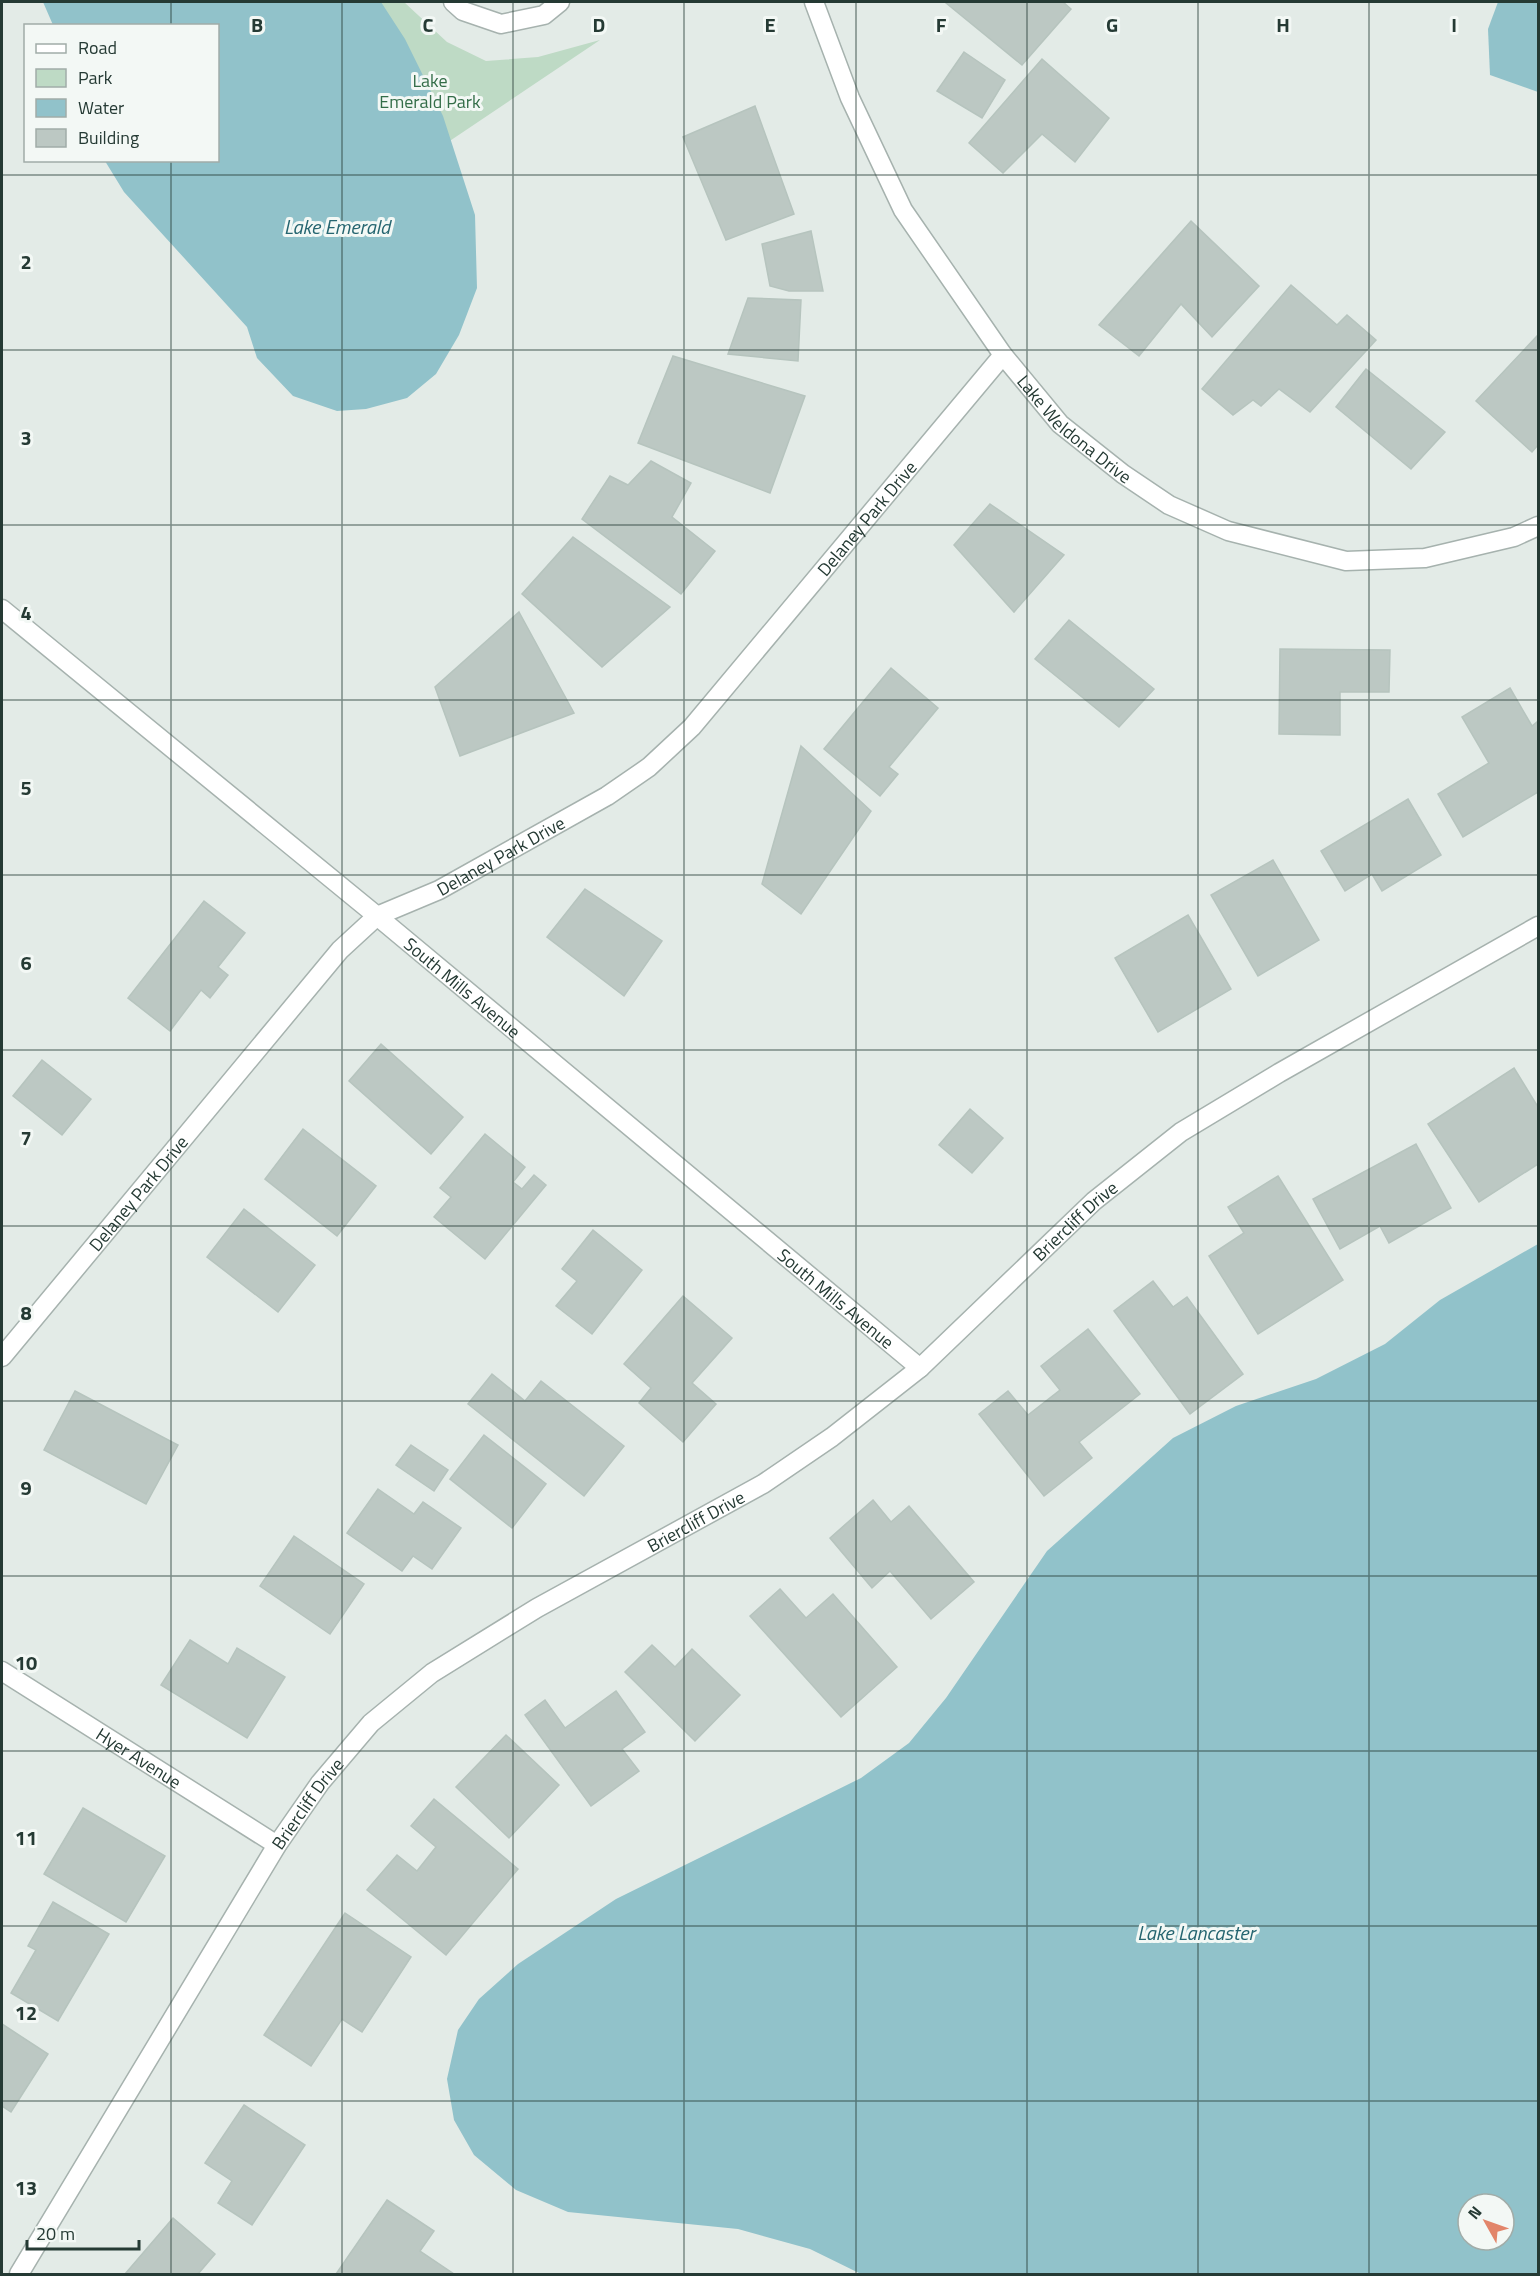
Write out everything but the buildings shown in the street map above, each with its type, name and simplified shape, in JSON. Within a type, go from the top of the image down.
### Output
[{"type":"street","points":[[453,2],[463,11],[501,24],[544,15],[560,2]]},
{"type":"street","name":"Lake Weldona Drive","points":[[814,2],[850,98],[903,210],[1003,355],[1060,424],[1123,474],[1169,505],[1228,531],[1346,561],[1425,558],[1514,537],[1539,526]]},
{"type":"street","name":"Delaney Park Drive","points":[[2,1357],[340,950],[377,916],[439,890],[607,796],[649,767],[692,727],[1003,355]]},
{"type":"street","name":"South Mills Avenue","points":[[2,609],[377,916],[920,1368]]},
{"type":"street","name":"Briercliff Drive","points":[[19,2274],[277,1845],[320,1784],[371,1723],[432,1673],[537,1608],[763,1484],[842,1430],[920,1368],[1094,1201],[1181,1132],[1279,1073],[1539,926]]},
{"type":"street","name":"Hyer Avenue","points":[[2,1671],[277,1845]]},
{"type":"green space","name":"Lake Emerald Park","points":[[325,2],[404,2],[447,42],[486,61],[538,57],[600,40],[411,167]]},
{"type":"water","name":"Lake Emerald","points":[[43,2],[381,2],[405,39],[443,116],[475,215],[477,288],[459,335],[436,374],[407,398],[366,409],[337,411],[293,396],[257,358],[247,327],[124,192],[106,162],[219,162],[219,24],[53,24]]},
{"type":"water","points":[[1498,2],[1538,2],[1538,92],[1490,75],[1488,29]]},
{"type":"water","name":"Lake Lancaster","points":[[1538,1244],[1538,2274],[861,2274],[810,2249],[738,2229],[568,2212],[516,2190],[474,2155],[454,2120],[447,2079],[458,2030],[479,1999],[518,1964],[616,1899],[861,1778],[909,1743],[946,1698],[1047,1551],[1173,1438],[1236,1406],[1316,1379],[1385,1344],[1440,1300]]}]
